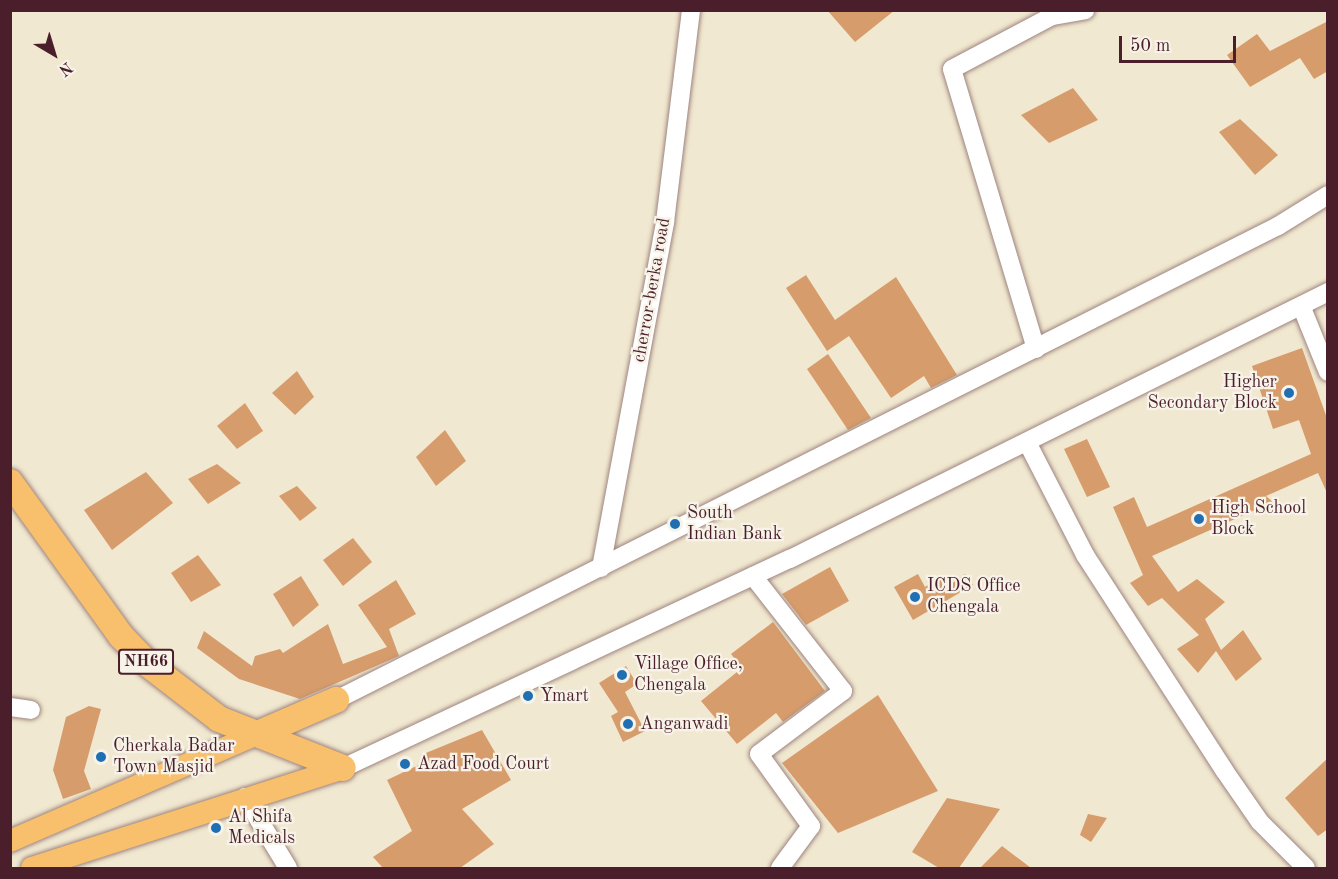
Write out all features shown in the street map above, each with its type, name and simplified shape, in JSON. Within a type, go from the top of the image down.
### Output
[{"type":"highway","name":"NH66","points":[[10,482],[121,636],[219,719],[260,733],[343,768]]},
{"type":"highway","points":[[260,733],[336,700]]},
{"type":"main road","points":[[10,841],[260,733]]},
{"type":"main road","points":[[32,868],[245,797],[343,768]]},
{"type":"street","name":"cherror-berka road","points":[[601,568],[665,222],[691,10]]},
{"type":"street","points":[[1036,349],[952,69],[1052,16],[1084,10]]},
{"type":"street","points":[[336,700],[1278,226],[1328,195]]},
{"type":"street","points":[[343,768],[753,576],[1302,308],[1328,292]]},
{"type":"street","points":[[1302,308],[1328,372]]},
{"type":"street","points":[[1027,442],[1085,555],[1224,770],[1260,822],[1306,868]]},
{"type":"street","points":[[753,576],[843,691],[759,754],[812,826],[780,868]]},
{"type":"street","points":[[10,707],[31,710]]},
{"type":"street","points":[[245,797],[288,868]]},
{"type":"building","points":[[827,10],[895,10],[855,42]]},
{"type":"building","points":[[1328,21],[1328,71],[1314,79],[1300,58],[1250,87],[1227,55],[1257,34],[1270,51]]},
{"type":"building","points":[[1073,88],[1098,120],[1049,143],[1021,115]]},
{"type":"building","points":[[1240,119],[1278,155],[1255,175],[1219,132]]},
{"type":"building","points":[[806,275],[835,320],[896,277],[957,375],[931,388],[924,376],[891,398],[849,336],[827,351],[786,288]]},
{"type":"building","points":[[1302,348],[1328,421],[1328,495],[1318,473],[1266,496],[1273,502],[1152,556],[1178,592],[1197,579],[1225,602],[1205,619],[1221,650],[1243,630],[1262,659],[1236,681],[1216,651],[1198,673],[1177,649],[1199,635],[1162,598],[1148,606],[1130,583],[1143,575],[1113,507],[1134,497],[1147,527],[1311,454],[1299,420],[1273,429],[1252,366]]},
{"type":"building","points":[[828,354],[871,418],[848,430],[807,369]]},
{"type":"building","points":[[297,371],[314,397],[295,415],[272,393]]},
{"type":"building","points":[[245,403],[263,431],[237,449],[217,426]]},
{"type":"building","points":[[445,430],[466,461],[436,486],[416,457]]},
{"type":"building","points":[[1087,439],[1110,487],[1087,497],[1064,449]]},
{"type":"building","points":[[217,464],[241,483],[208,504],[188,479]]},
{"type":"building","points":[[146,472],[173,503],[112,550],[84,510]]},
{"type":"building","points":[[297,486],[317,508],[300,521],[279,496]]},
{"type":"building","points":[[353,538],[372,562],[343,586],[323,560]]},
{"type":"building","points":[[198,555],[221,585],[191,602],[171,573]]},
{"type":"building","points":[[830,567],[849,601],[806,625],[782,594]]},
{"type":"building","points":[[918,574],[925,587],[940,577],[947,587],[965,574],[973,585],[913,620],[894,587]]},
{"type":"building","points":[[301,576],[319,605],[293,627],[273,594]]},
{"type":"building","points":[[396,580],[416,614],[389,629],[399,656],[300,699],[239,679],[197,648],[204,631],[252,666],[255,656],[280,649],[283,653],[328,624],[343,664],[387,647],[358,605]]},
{"type":"building","points":[[773,622],[825,691],[783,722],[776,713],[737,744],[701,701],[742,668],[731,654]]},
{"type":"building","points":[[626,666],[637,684],[625,692],[645,731],[623,742],[611,716],[618,712],[599,683]]},
{"type":"building","points":[[878,695],[938,791],[838,833],[782,763]]},
{"type":"building","points":[[89,706],[101,709],[84,771],[91,789],[63,799],[53,770],[66,717]]},
{"type":"building","points":[[482,730],[511,780],[462,809],[494,844],[460,868],[383,868],[373,857],[412,831],[387,780],[427,761],[421,755]]},
{"type":"building","points":[[1328,758],[1328,829],[1318,836],[1285,798]]},
{"type":"building","points":[[947,798],[1000,809],[959,868],[939,868],[912,852]]},
{"type":"building","points":[[1088,814],[1107,818],[1091,842],[1080,835]]},
{"type":"building","points":[[1002,846],[1031,868],[980,868]]},
{"type":"place","name":"Higher Secondary Block","points":[[1289,393]]},
{"type":"place","name":"High School Block","points":[[1199,519]]},
{"type":"place","name":"South Indian Bank","points":[[675,524]]},
{"type":"place","name":"ICDS Office Chengala","points":[[915,597]]},
{"type":"place","name":"Village Office, Chengala","points":[[622,675]]},
{"type":"place","name":"Ymart","points":[[528,696]]},
{"type":"place","name":"Anganwadi","points":[[628,724]]},
{"type":"place","name":"Cherkala Badar Town Masjid","points":[[101,757]]},
{"type":"place","name":"Azad Food Court","points":[[405,764]]},
{"type":"place","name":"Al Shifa Medicals","points":[[216,828]]}]
